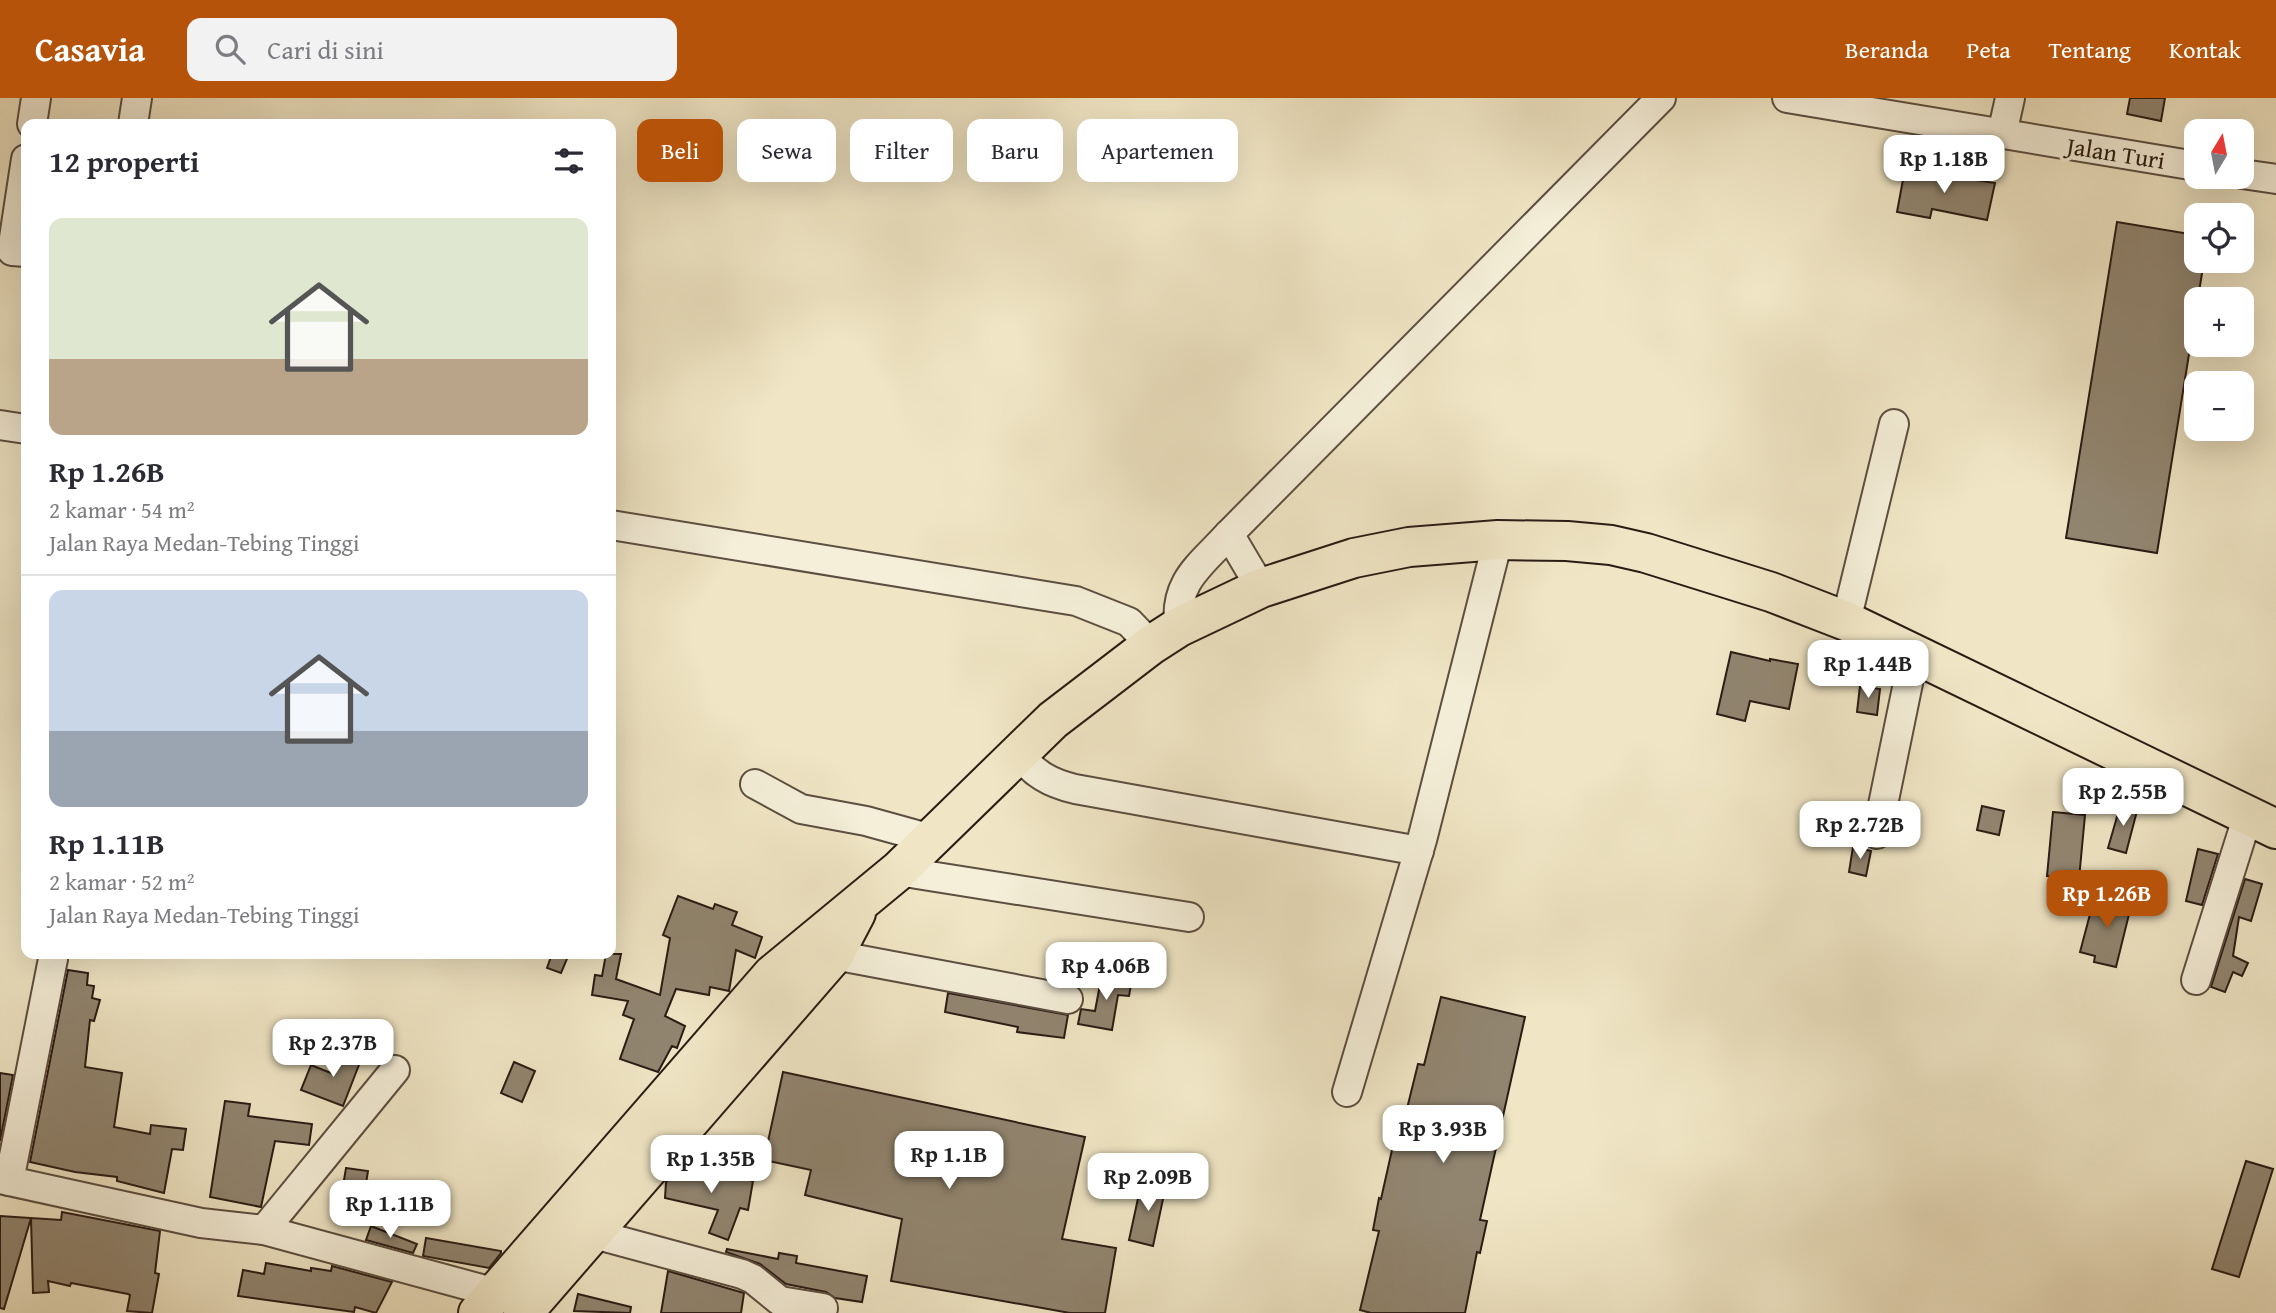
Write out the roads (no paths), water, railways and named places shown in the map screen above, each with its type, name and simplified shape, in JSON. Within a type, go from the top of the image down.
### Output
[{"type":"highway","points":[[499,1306],[772,975],[898,870],[1053,720],[1165,636],[1261,588],[1354,558],[1409,547],[1498,540],[1567,541],[1611,545],[1646,553],[1771,592],[1846,621],[2262,822]]},
{"type":"highway","points":[[499,1306],[594,1234],[834,955],[862,902]]},
{"type":"street","points":[[33,119],[36,98]]},
{"type":"street","points":[[134,119],[137,98]]},
{"type":"street","points":[[616,526],[1076,601],[1165,636],[1185,583],[1228,534],[1661,98]]},
{"type":"street","name":"Jalan Turi","points":[[1787,98],[1922,109],[2002,134],[2184,164]]},
{"type":"street","points":[[2002,134],[2010,98]]},
{"type":"street","points":[[2254,176],[2276,179]]},
{"type":"street","points":[[21,192],[12,251],[21,252]]},
{"type":"street","points":[[1846,621],[1894,424]]},
{"type":"street","points":[[0,425],[21,428]]},
{"type":"street","points":[[1228,534],[1261,588]]},
{"type":"street","points":[[1347,1092],[1419,851],[1498,540]]},
{"type":"street","points":[[1877,834],[1913,654]]},
{"type":"street","points":[[1018,754],[1040,776],[1055,784],[1075,789],[1419,851]]},
{"type":"street","points":[[755,784],[801,809],[866,821],[930,839]]},
{"type":"street","points":[[2196,980],[2262,822]]},
{"type":"street","points":[[898,870],[1189,917]]},
{"type":"street","points":[[834,955],[1068,999]]},
{"type":"street","points":[[53,959],[4,1180],[201,1223],[264,1230],[499,1306]]},
{"type":"street","points":[[264,1230],[395,1070]]},
{"type":"street","points":[[594,1234],[742,1274],[753,1279],[780,1301],[823,1308]]}]
